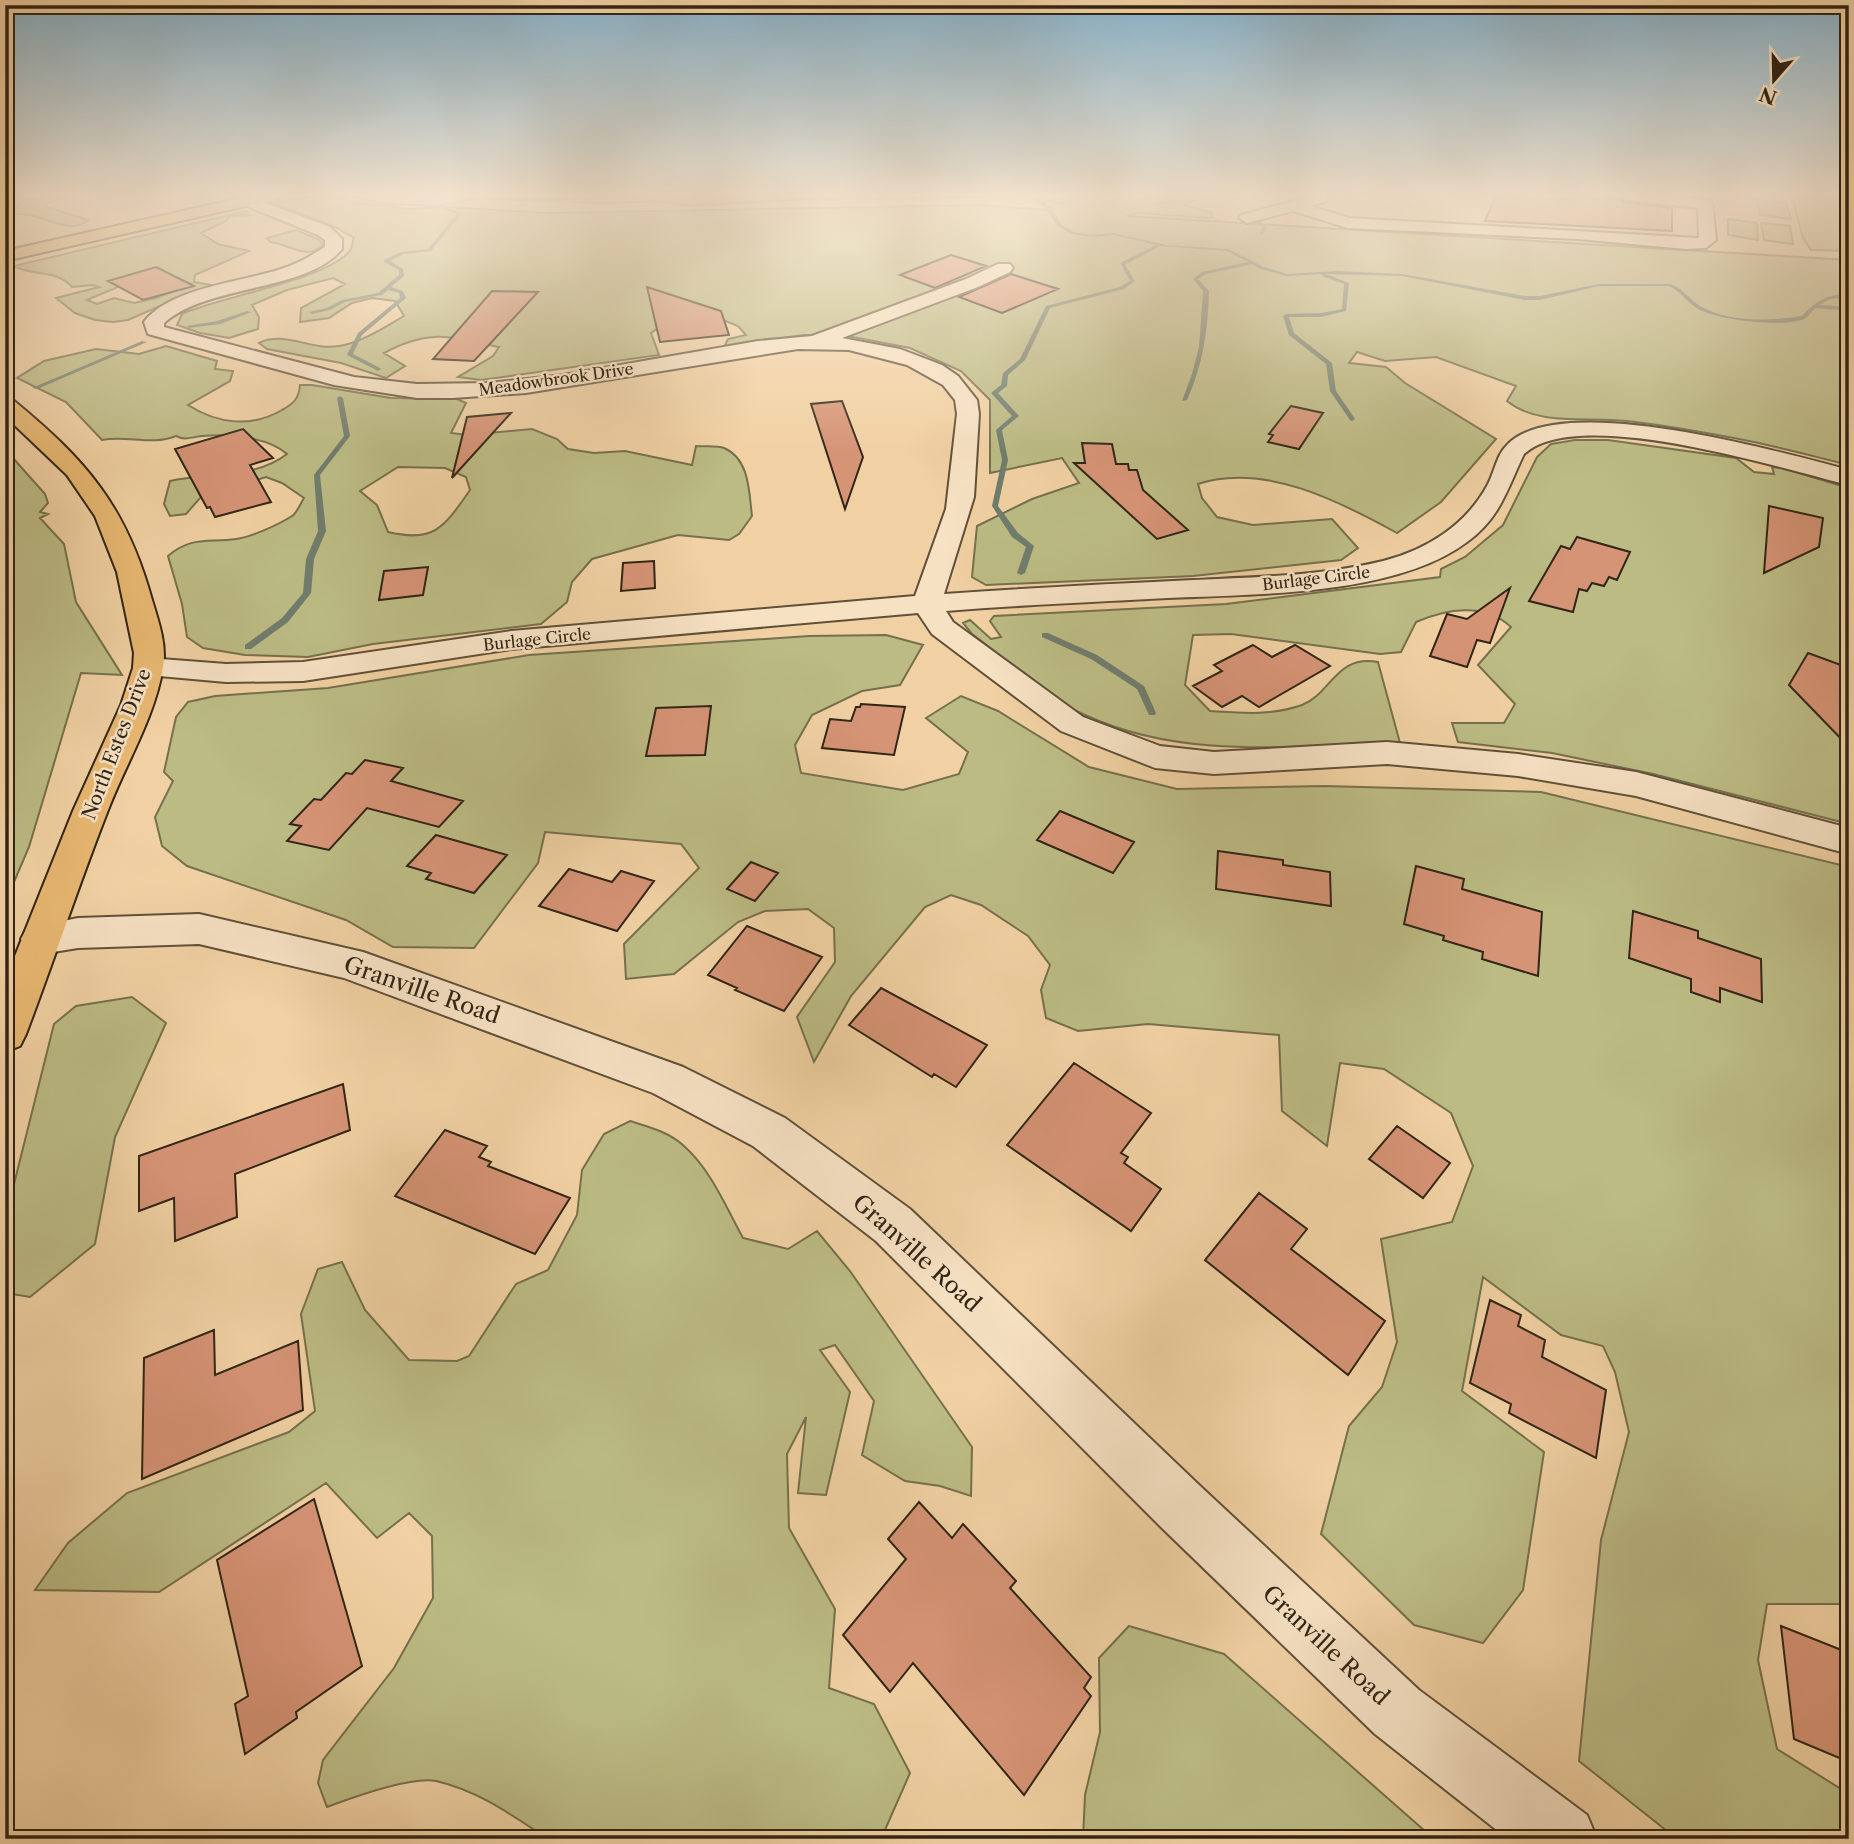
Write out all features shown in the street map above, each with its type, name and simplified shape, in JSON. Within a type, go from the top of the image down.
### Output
[{"type":"main road","name":"North Estes Drive","points":[[5,405],[66,456],[111,518],[134,583],[149,646],[148,667],[5,1034]]},
{"type":"street","name":"Meadowbrook Drive","points":[[264,280],[206,296],[160,313],[153,322],[155,330],[320,377],[360,385],[418,391],[520,386],[814,342],[886,352],[934,369],[960,391],[968,407],[961,497],[927,603]]},
{"type":"street","points":[[814,342],[978,280]]},
{"type":"street","name":"Burlage Circle","points":[[148,667],[274,673],[365,663],[506,640],[927,603],[1290,583],[1362,574],[1415,560],[1452,543],[1477,522],[1500,485],[1515,448],[1544,432],[1578,429],[1621,430],[1692,440],[1849,478]]},
{"type":"street","points":[[927,603],[942,628],[1072,724],[1155,757],[1214,764],[1387,753],[1518,765],[1636,784],[1849,841]]},
{"type":"street","name":"Granville Road","points":[[41,939],[78,933],[199,929],[349,963],[668,1080],[769,1132],[893,1225],[1180,1506],[1397,1712],[1563,1839]]},
{"type":"shaded area","points":[[64,280],[163,280],[120,286],[87,300],[97,304],[114,298],[134,303],[156,298],[191,284],[182,280],[217,286],[169,302],[128,320],[113,322],[95,320],[75,313],[56,298],[99,287],[72,287]]},
{"type":"shaded area","points":[[292,280],[325,280],[287,290],[252,305],[259,317],[258,329],[229,338],[200,333],[177,325],[182,314]]},
{"type":"shaded area","points":[[337,280],[1849,280],[1849,465],[1753,442],[1669,427],[1627,421],[1564,419],[1534,414],[1507,401],[1516,386],[1436,357],[1385,361],[1357,352],[1349,363],[1386,367],[1405,383],[1496,439],[1441,502],[1397,533],[1352,509],[1301,489],[1249,478],[1223,479],[1198,484],[1202,498],[1217,517],[1253,525],[1332,519],[1358,548],[1341,560],[1193,576],[986,585],[972,577],[977,526],[1032,499],[1079,483],[1062,458],[990,473],[990,400],[961,371],[910,348],[853,337],[803,335],[724,347],[728,339],[746,335],[738,326],[723,320],[664,324],[651,333],[659,355],[481,380],[458,377],[493,356],[499,347],[454,338],[428,337],[415,340],[384,353],[405,366],[386,378],[341,363],[267,349],[259,343],[278,339],[318,346],[339,346],[364,338],[404,316],[395,301],[372,298],[352,303],[329,318],[300,322],[301,308],[345,284]]},
{"type":"shaded area","points":[[166,346],[217,361],[215,369],[233,371],[230,381],[188,405],[223,420],[247,421],[270,416],[292,403],[297,397],[300,385],[312,385],[391,398],[457,399],[466,403],[451,433],[467,435],[532,429],[557,439],[568,449],[594,453],[625,451],[692,465],[696,446],[721,447],[733,453],[743,468],[749,487],[752,516],[739,534],[729,540],[678,535],[592,559],[572,582],[567,602],[541,624],[373,644],[308,657],[245,655],[203,648],[187,637],[182,604],[168,556],[184,545],[236,539],[264,530],[294,515],[304,498],[282,483],[266,477],[200,498],[186,514],[170,516],[164,504],[170,481],[245,472],[274,462],[287,454],[269,443],[235,436],[102,440],[66,402],[17,378],[44,361],[96,349],[139,354]],"holes":[[[398,467],[445,468],[466,477],[470,490],[453,514],[437,529],[428,533],[404,535],[388,532],[377,505],[360,491]]]},
{"type":"shaded area","points":[[1575,440],[1608,440],[1736,458],[1754,472],[1774,474],[1772,467],[1782,468],[1849,488],[1849,824],[1653,774],[1552,753],[1458,742],[1452,723],[1504,723],[1515,704],[1478,665],[1511,627],[1500,619],[1477,611],[1452,611],[1416,622],[1401,652],[1380,654],[1231,634],[1193,635],[1185,685],[1210,711],[1256,713],[1302,705],[1320,693],[1343,669],[1364,661],[1378,662],[1400,743],[1280,747],[1200,745],[1161,739],[1085,715],[1042,689],[972,634],[963,623],[970,620],[991,639],[1001,637],[990,621],[994,616],[1226,604],[1440,577],[1441,569],[1465,557],[1503,525],[1537,457],[1551,444]]},
{"type":"shaded area","points":[[5,449],[45,494],[48,503],[40,512],[48,514],[40,518],[64,544],[76,602],[122,675],[81,673],[29,847],[5,903]]},
{"type":"shaded area","points":[[886,635],[923,645],[900,685],[862,691],[812,715],[795,745],[801,773],[903,790],[959,774],[968,752],[926,718],[961,696],[998,711],[1089,767],[1177,789],[1325,786],[1541,792],[1849,867],[1849,1604],[1767,1604],[1758,1660],[1777,1749],[1849,1794],[1849,1839],[1677,1839],[1579,1761],[1601,1540],[1629,1432],[1615,1372],[1603,1346],[1561,1335],[1483,1277],[1462,1391],[1544,1452],[1523,1590],[1483,1643],[1414,1625],[1321,1534],[1349,1426],[1382,1387],[1397,1342],[1381,1239],[1452,1222],[1473,1166],[1451,1113],[1384,1069],[1340,1063],[1327,1146],[1282,1111],[1279,1035],[1148,1024],[1078,1031],[1046,1018],[1041,990],[1050,965],[1028,936],[981,905],[951,895],[925,907],[851,996],[814,1062],[797,1017],[835,962],[834,928],[808,909],[765,911],[738,922],[674,974],[626,979],[624,944],[699,868],[681,844],[545,832],[538,863],[474,948],[393,947],[346,920],[187,866],[162,846],[155,817],[173,781],[164,772],[176,717],[188,702],[215,696],[328,688],[529,655],[809,636]]},
{"type":"shaded area","points":[[132,997],[166,1023],[115,1137],[95,1244],[30,1297],[5,1293],[5,1220],[54,1024],[76,1006]]},
{"type":"shaded area","points":[[630,1121],[672,1137],[694,1156],[717,1189],[743,1238],[788,1249],[817,1231],[850,1271],[972,1447],[971,1496],[940,1486],[905,1481],[862,1455],[874,1401],[835,1345],[820,1350],[850,1392],[826,1495],[798,1493],[806,1417],[787,1454],[789,1528],[835,1609],[829,1688],[874,1704],[910,1773],[881,1839],[542,1839],[542,1835],[478,1796],[451,1785],[425,1780],[381,1789],[327,1807],[318,1783],[323,1760],[394,1668],[433,1598],[432,1536],[409,1513],[377,1538],[326,1483],[159,1592],[35,1590],[68,1543],[127,1493],[289,1432],[315,1411],[301,1314],[318,1269],[342,1262],[365,1310],[409,1360],[457,1361],[469,1356],[516,1284],[548,1270],[577,1215],[582,1170],[604,1134]]},
{"type":"shaded area","points":[[1129,1626],[1224,1654],[1434,1839],[1083,1839],[1085,1795],[1100,1732],[1099,1658]]},
{"type":"building","points":[[182,280],[194,286],[143,300],[108,281]]},
{"type":"building","points":[[914,280],[953,280],[935,288]]},
{"type":"building","points":[[997,280],[1030,280],[1058,289],[1002,313],[959,297]]},
{"type":"building","points":[[647,287],[721,311],[729,335],[660,342]]},
{"type":"building","points":[[492,291],[538,292],[474,361],[433,359]]},
{"type":"building","points":[[842,401],[863,457],[845,509],[811,404]]},
{"type":"building","points":[[1291,406],[1323,413],[1299,449],[1268,442],[1273,435],[1269,434]]},
{"type":"building","points":[[511,413],[452,478],[467,417]]},
{"type":"building","points":[[243,429],[273,458],[250,465],[271,502],[215,517],[210,507],[207,508],[175,449]]},
{"type":"building","points":[[1082,443],[1112,444],[1116,464],[1128,464],[1129,470],[1137,470],[1143,490],[1188,530],[1157,539],[1074,463],[1085,463]]},
{"type":"building","points":[[1769,506],[1823,518],[1819,547],[1764,573]]},
{"type":"building","points":[[1577,537],[1630,552],[1617,580],[1609,577],[1604,586],[1592,583],[1587,591],[1579,589],[1573,612],[1529,601],[1561,546],[1570,549]]},
{"type":"building","points":[[654,561],[655,588],[621,591],[623,563]]},
{"type":"building","points":[[428,567],[423,595],[379,600],[384,571]]},
{"type":"building","points":[[1510,588],[1490,643],[1477,640],[1467,667],[1430,656],[1447,614],[1467,619]]},
{"type":"building","points":[[1253,645],[1272,657],[1295,645],[1330,666],[1259,707],[1242,696],[1222,707],[1193,686],[1222,671],[1214,665]]},
{"type":"building","points":[[1808,653],[1849,668],[1849,747],[1789,685]]},
{"type":"building","points":[[861,704],[905,707],[894,755],[822,748],[830,719],[851,721],[856,707]]},
{"type":"building","points":[[711,706],[705,755],[646,756],[656,708]]},
{"type":"building","points":[[365,760],[403,768],[391,781],[463,801],[439,827],[367,808],[329,850],[287,841],[301,826],[290,824],[314,799],[321,800],[346,773],[352,774]]},
{"type":"building","points":[[1060,811],[1134,842],[1113,873],[1037,840]]},
{"type":"building","points":[[436,835],[507,855],[474,893],[426,879],[431,873],[407,866]]},
{"type":"building","points":[[1218,851],[1283,860],[1283,865],[1330,872],[1331,906],[1216,889]]},
{"type":"building","points":[[751,862],[778,873],[755,901],[727,889]]},
{"type":"building","points":[[1416,866],[1464,879],[1462,889],[1542,912],[1538,976],[1482,959],[1483,952],[1404,924]]},
{"type":"building","points":[[569,869],[612,882],[621,871],[654,881],[617,931],[539,906]]},
{"type":"building","points":[[1633,911],[1698,931],[1698,938],[1761,959],[1762,1002],[1720,988],[1720,1002],[1691,992],[1691,979],[1629,958]]},
{"type":"building","points":[[747,926],[822,957],[784,1011],[708,975]]},
{"type":"building","points":[[881,988],[987,1045],[956,1087],[934,1074],[932,1077],[849,1025]]},
{"type":"building","points":[[1074,1063],[1151,1113],[1121,1153],[1128,1157],[1124,1163],[1161,1189],[1131,1231],[1007,1145]]},
{"type":"building","points":[[343,1084],[350,1130],[235,1174],[237,1217],[175,1241],[174,1198],[139,1211],[139,1156]]},
{"type":"building","points":[[1397,1126],[1450,1163],[1423,1198],[1369,1159]]},
{"type":"building","points":[[445,1130],[487,1146],[479,1157],[491,1162],[488,1166],[570,1198],[535,1254],[395,1196]]},
{"type":"building","points":[[1259,1193],[1307,1229],[1291,1249],[1385,1321],[1348,1375],[1205,1260]]},
{"type":"building","points":[[1490,1300],[1521,1315],[1518,1326],[1545,1340],[1542,1357],[1606,1390],[1596,1458],[1509,1413],[1511,1404],[1470,1383]]},
{"type":"building","points":[[214,1330],[215,1375],[298,1341],[303,1410],[142,1479],[144,1358]]},
{"type":"building","points":[[314,1499],[362,1666],[296,1712],[297,1718],[245,1754],[235,1704],[248,1696],[217,1560]]},
{"type":"building","points":[[919,1502],[952,1538],[963,1524],[1016,1581],[1010,1588],[1091,1677],[1084,1688],[1091,1696],[1024,1795],[913,1663],[890,1692],[843,1635],[906,1559],[888,1539]]},
{"type":"building","points":[[1781,1626],[1849,1653],[1849,1762],[1794,1739]]},
{"type":"waterway","points":[[312,312],[328,309],[344,301],[380,294],[396,280]]},
{"type":"waterway","points":[[1021,573],[1030,546],[1015,535],[995,506],[1005,460],[999,430],[1016,416],[994,393],[1004,386],[1005,374],[1022,360],[1048,307],[1122,288],[1132,280]]},
{"type":"waterway","points":[[1184,400],[1198,361],[1205,319],[1206,291],[1196,280]]},
{"type":"waterway","points":[[1339,280],[1347,283],[1344,310],[1321,315],[1286,316],[1291,334],[1329,363],[1333,391],[1352,419]]},
{"type":"waterway","points":[[1429,280],[1525,298],[1540,298],[1599,285],[1670,285],[1711,313],[1751,320],[1804,317],[1814,306]]},
{"type":"waterway","points":[[378,369],[350,355],[360,334],[403,298],[401,292],[388,288]]},
{"type":"waterway","points":[[1814,306],[1834,296],[1849,296]]},
{"type":"waterway","points":[[1814,306],[1849,309]]},
{"type":"waterway","points":[[189,326],[218,323],[249,312]]},
{"type":"waterway","points":[[35,388],[144,342]]},
{"type":"waterway","points":[[248,647],[285,620],[307,593],[310,559],[322,531],[317,475],[347,436],[340,398]]},
{"type":"waterway","points":[[1045,635],[1094,657],[1141,688],[1152,713]]}]
